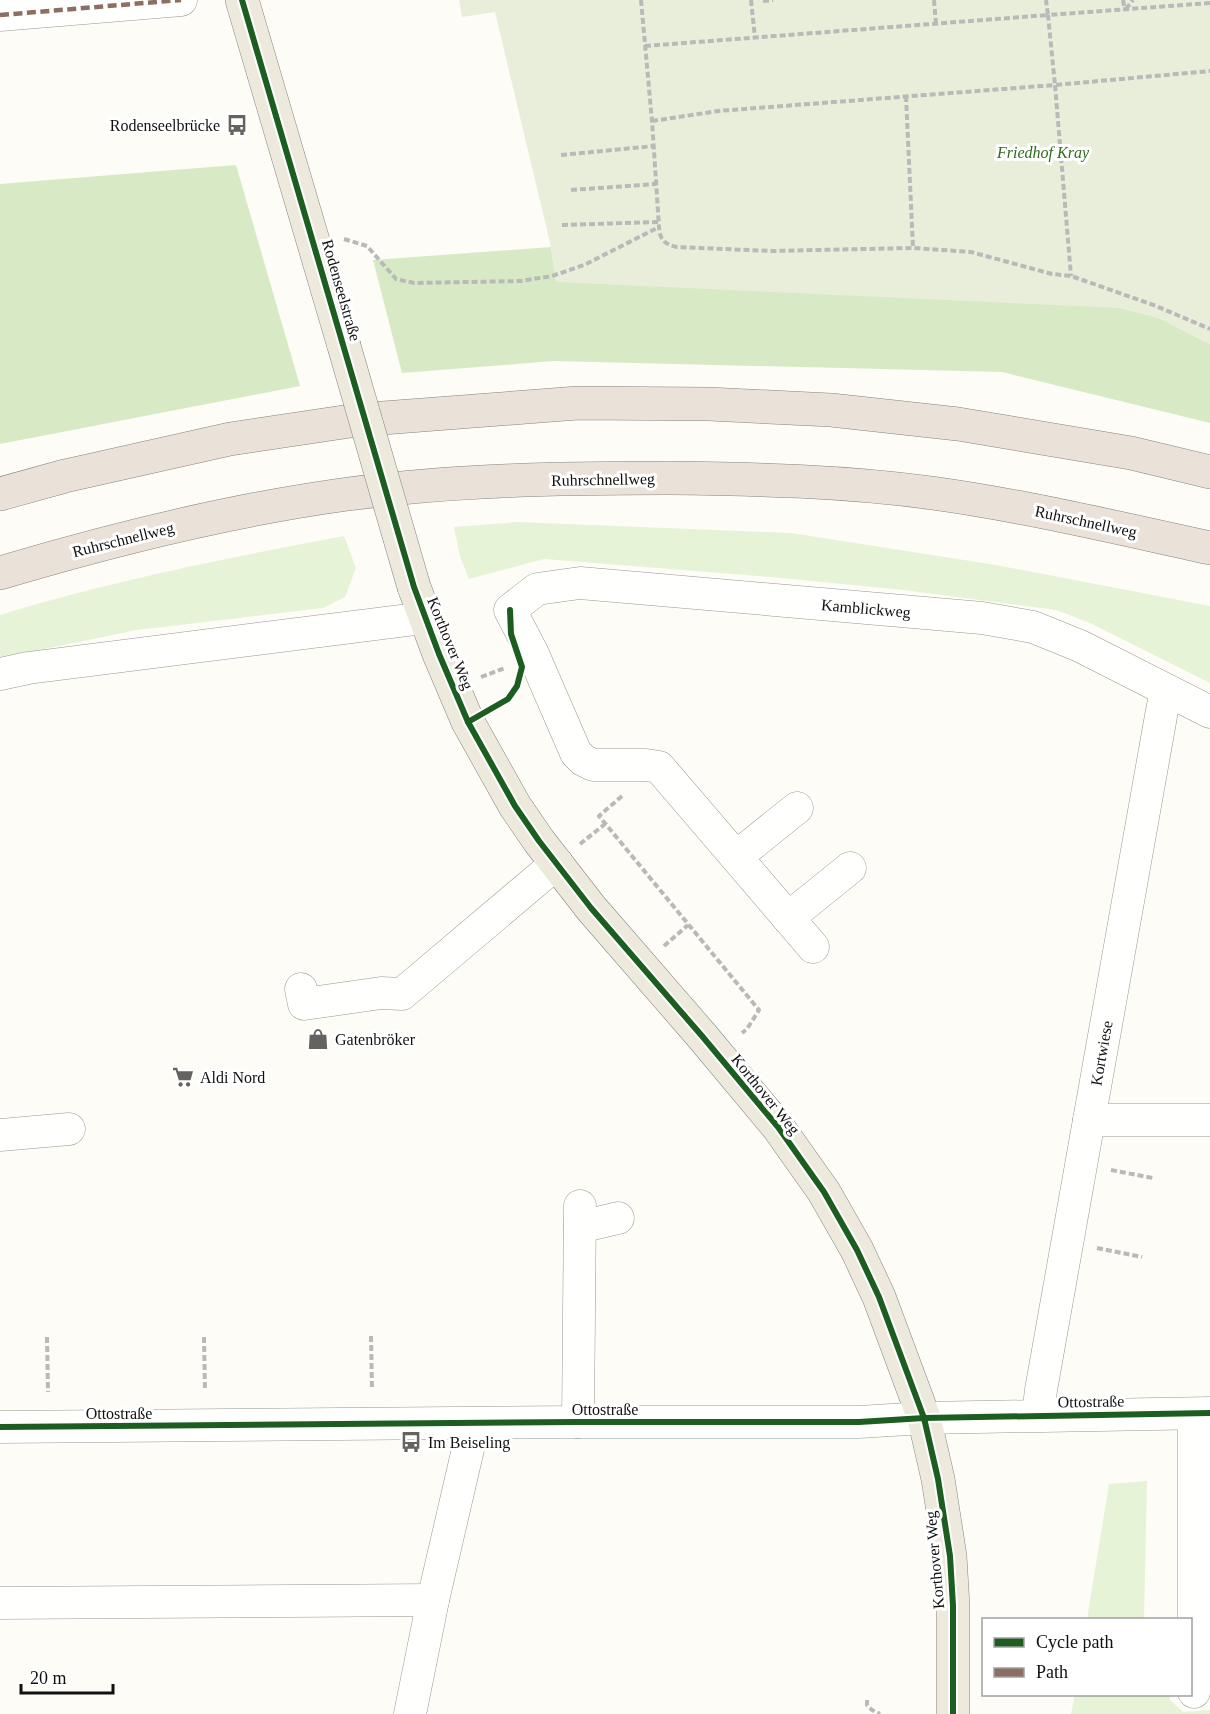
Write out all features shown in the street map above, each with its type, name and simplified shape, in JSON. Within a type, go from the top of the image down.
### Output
[{"type":"highway","points":[[0,494],[65,476],[230,439],[357,420],[578,403],[709,404],[798,408],[946,422],[1131,453],[1210,472]]},
{"type":"highway","name":"Ruhrschnellweg","points":[[0,573],[89,546],[249,510],[360,493],[457,483],[582,478],[824,481],[932,493],[1035,509],[1210,548]]},
{"type":"main road","name":"Rodenseelstraße","points":[[242,0],[414,587]]},
{"type":"main road","name":"Korthover Weg","points":[[414,587],[424,618],[468,722],[499,780],[539,841],[591,908],[778,1127],[830,1202],[857,1250],[879,1297],[924,1418],[938,1479],[950,1556],[953,1606],[953,1714]]},
{"type":"street","points":[[0,15],[181,0]]},
{"type":"street","name":"Kamblickweg","points":[[646,765],[593,765],[576,753],[533,654],[510,610],[537,589],[580,583],[982,618],[1033,627],[1080,646],[1210,712]]},
{"type":"street","name":"Korthover Weg","points":[[0,674],[28,668],[424,618]]},
{"type":"street","name":"Kortwiese","points":[[1038,1415],[1166,690]]},
{"type":"street","points":[[646,765],[659,767],[813,947]]},
{"type":"street","points":[[736,857],[797,808]]},
{"type":"street","points":[[301,989],[303,1004],[381,993],[402,994],[557,863]]},
{"type":"street","points":[[788,918],[850,868]]},
{"type":"street","points":[[1089,1120],[1210,1120]]},
{"type":"street","points":[[0,1135],[69,1129]]},
{"type":"street","points":[[578,1422],[580,1216],[618,1218]]},
{"type":"street","points":[[1194,1692],[1202,1413]]},
{"type":"street","name":"Ottostraße","points":[[0,1427],[860,1422],[1038,1415],[1202,1413]]},
{"type":"street","points":[[410,1714],[433,1599],[468,1449],[470,1424]]},
{"type":"street","points":[[0,1603],[433,1599]]},
{"type":"path","points":[[641,0],[657,184],[658,224],[660,238],[667,245],[771,251],[913,248],[971,252],[1052,274],[1071,276],[1156,306],[1210,329]]},
{"type":"path","points":[[751,0],[755,38]]},
{"type":"path","points":[[763,1],[773,0]]},
{"type":"path","points":[[934,0],[936,24]]},
{"type":"path","points":[[1046,0],[1071,276]]},
{"type":"path","points":[[1122,0],[1125,10]]},
{"type":"path","points":[[1125,10],[1133,0]]},
{"type":"path","points":[[645,46],[1210,3]]},
{"type":"path","points":[[652,121],[718,111],[906,95],[1055,86],[1210,71]]},
{"type":"path","points":[[906,95],[913,248]]},
{"type":"path","points":[[561,155],[654,146]]},
{"type":"path","points":[[571,190],[657,184]]},
{"type":"path","points":[[309,228],[367,246],[396,279],[414,283],[521,281],[552,276],[584,265],[658,224]]},
{"type":"path","points":[[562,225],[658,224]]},
{"type":"path","points":[[646,765],[646,776],[599,816],[759,1010],[747,1029],[716,1053]]},
{"type":"path","points":[[674,938],[688,925]]},
{"type":"path","points":[[1081,1164],[1153,1178]]},
{"type":"path","points":[[1067,1242],[1142,1257]]},
{"type":"path","points":[[371,1336],[372,1390]]},
{"type":"path","points":[[47,1337],[48,1392]]},
{"type":"path","points":[[204,1337],[205,1391]]},
{"type":"path","points":[[867,1700],[867,1705],[880,1714]]},
{"type":"green space","name":"Friedhof Kray","points":[[459,0],[1210,0],[1210,344],[1159,318],[1121,308],[556,282],[551,247],[495,12],[462,17]]},
{"type":"green space","points":[[236,165],[300,386],[0,444],[0,184]]},
{"type":"green space","points":[[551,247],[556,282],[737,278],[1121,308],[1159,318],[1210,344],[1210,423],[1002,372],[554,361],[402,373],[373,260]]},
{"type":"green space","points":[[518,522],[791,533],[996,565],[1210,606],[1210,683],[1090,623],[1056,610],[903,590],[544,559],[469,579],[460,556],[454,527]]},
{"type":"green space","points":[[344,536],[356,568],[345,597],[323,608],[137,630],[0,658],[0,615],[128,580]]},
{"type":"green space","points":[[1147,1481],[1144,1618],[1087,1618],[1109,1484]]},
{"type":"green space","points":[[1075,1696],[1170,1696],[1170,1700],[1183,1712],[1210,1710],[1210,1714],[1071,1714]]},
{"type":"marked path","points":[[0,15],[181,0]]},
{"type":"cycle path","points":[[242,0],[414,587],[468,722],[515,806],[539,841],[591,908],[778,1127],[824,1192],[857,1250],[879,1297],[924,1418],[938,1479],[950,1556],[953,1606],[953,1714]]},
{"type":"cycle path","points":[[468,722],[508,699],[517,686],[522,667],[511,634],[510,610]]},
{"type":"cycle path","points":[[0,1427],[859,1422],[924,1418],[1210,1413]]},
{"type":"place","name":"Rodenseelbrücke","points":[[237,125]]},
{"type":"place","name":"Gatenbröker","points":[[318,1039]]},
{"type":"place","name":"Aldi Nord","points":[[183,1077]]},
{"type":"place","name":"Im Beiseling","points":[[411,1442]]}]
